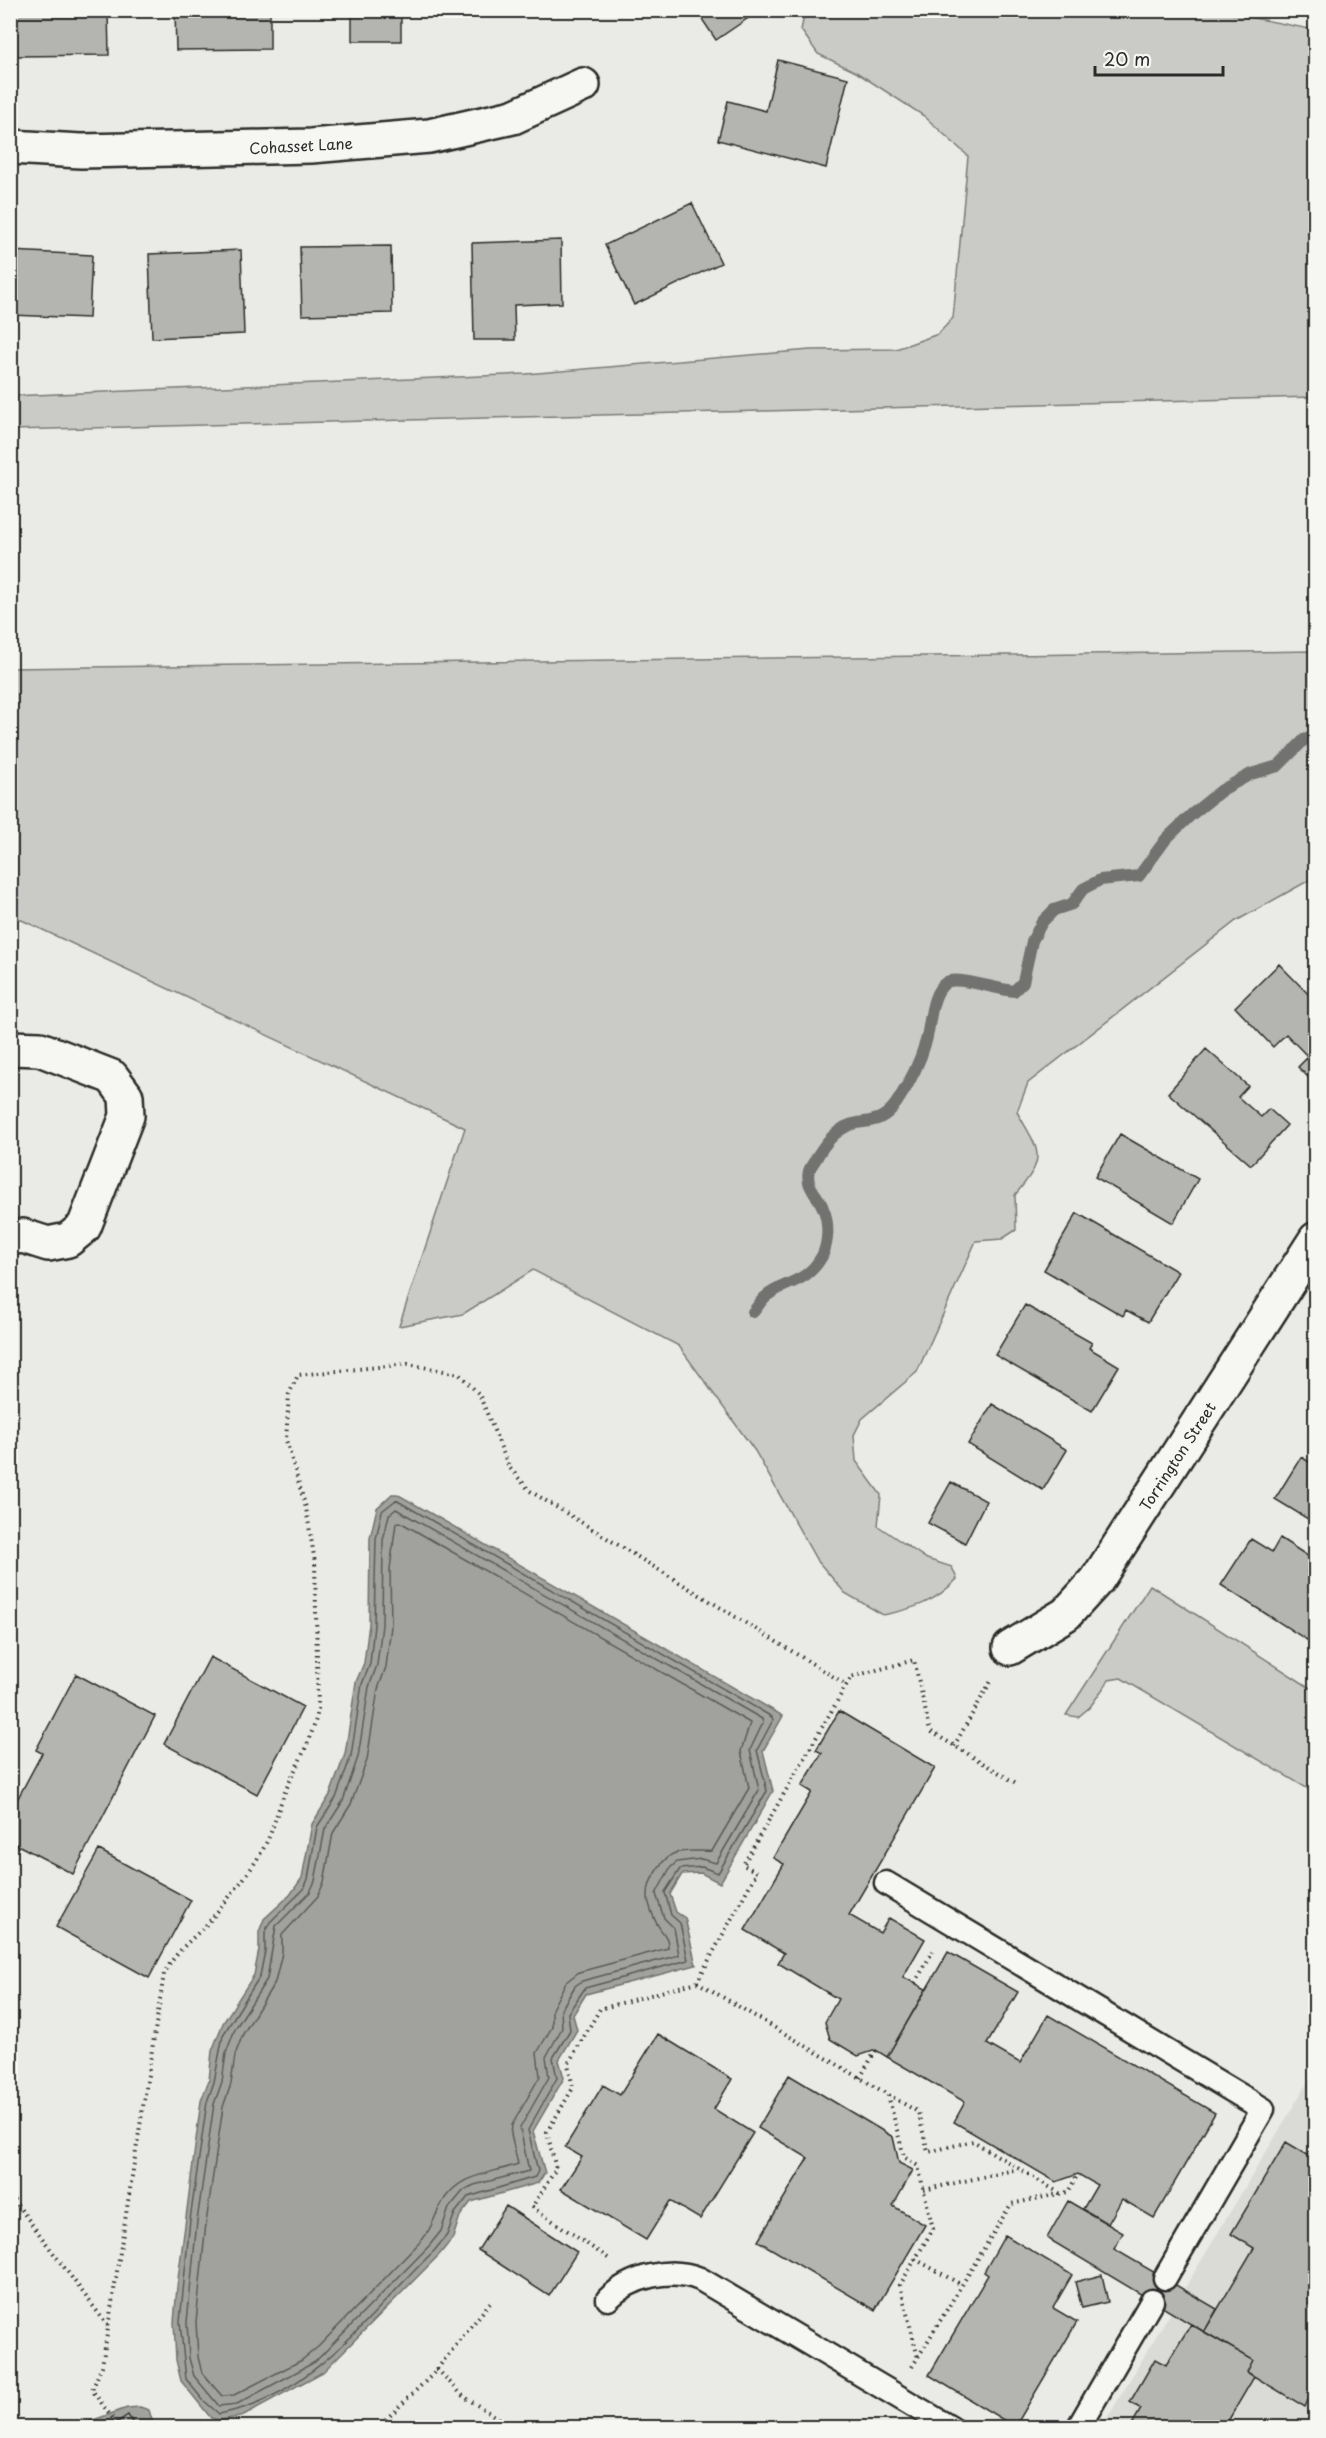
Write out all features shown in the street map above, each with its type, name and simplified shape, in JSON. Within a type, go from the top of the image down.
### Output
[{"type":"street","name":"Cohasset Lane","points":[[10,147],[81,151],[299,146],[429,136],[513,117],[583,85]]},
{"type":"street","points":[[10,1048],[40,1049],[112,1077],[126,1096],[127,1116],[84,1227],[68,1240],[48,1244],[23,1236],[10,1238]]},
{"type":"street","name":"Torrington Street","points":[[1010,1648],[1066,1614],[1097,1580],[1316,1239]]},
{"type":"lane","points":[[886,1883],[1263,2109],[1165,2278]]},
{"type":"lane","points":[[608,2299],[626,2283],[641,2279],[674,2272],[700,2279],[951,2427]]},
{"type":"lane","points":[[1078,2427],[1152,2301]]},
{"type":"path","points":[[116,2423],[92,2390],[102,2366],[164,1974],[182,1946],[212,1918],[257,1859],[315,1727],[318,1709],[315,1562],[306,1508],[286,1440],[285,1425],[289,1394],[298,1375],[408,1364],[459,1374],[479,1394],[509,1467],[530,1491],[847,1685]]},
{"type":"path","points":[[954,1746],[1010,1648]]},
{"type":"path","points":[[641,2279],[532,2207],[556,2169],[547,2132],[573,2088],[568,2064],[600,2009],[697,1982],[757,1872],[743,1865],[851,1677],[914,1660],[930,1731],[1016,1783]]},
{"type":"path","points":[[697,1982],[918,2112],[928,2152],[973,2141],[1061,2193]]},
{"type":"path","points":[[860,2078],[876,2050]]},
{"type":"path","points":[[888,2094],[904,2157],[918,2166],[933,2229],[900,2285],[918,2358]]},
{"type":"path","points":[[924,2190],[1018,2168]]},
{"type":"path","points":[[896,2394],[1011,2204],[1068,2192],[1078,2174]]},
{"type":"path","points":[[10,2196],[108,2326]]},
{"type":"path","points":[[915,2259],[962,2285]]},
{"type":"path","points":[[377,2427],[437,2370],[493,2299]]},
{"type":"path","points":[[437,2370],[463,2396],[513,2427]]},
{"type":"shaded area","points":[[805,11],[1219,11],[1315,30],[1315,397],[11,430],[11,396],[526,374],[810,350],[896,349],[938,334],[953,318],[968,156],[924,116],[856,72],[818,54],[801,30]]},
{"type":"shaded area","points":[[1315,651],[1315,877],[1236,921],[1028,1083],[1017,1112],[1031,1137],[1037,1155],[1032,1172],[1015,1195],[1016,1230],[1002,1239],[976,1241],[917,1372],[862,1419],[854,1435],[856,1461],[881,1495],[878,1526],[927,1559],[952,1567],[957,1579],[932,1599],[883,1615],[845,1593],[816,1559],[755,1451],[679,1346],[533,1270],[463,1314],[399,1326],[465,1128],[11,915],[11,668]]},
{"type":"shaded area","points":[[1150,1585],[1315,1691],[1315,1793],[1121,1678],[1109,1680],[1090,1707],[1078,1717],[1066,1715]]},
{"type":"shaded area","points":[[1315,2070],[1315,2427],[1102,2427]]},
{"type":"water","points":[[392,1494],[397,1494],[783,1716],[763,1751],[773,1791],[720,1883],[701,1873],[682,1874],[670,1894],[676,1912],[685,1918],[696,1965],[586,1994],[573,2015],[577,2030],[559,2060],[564,2078],[533,2131],[545,2173],[538,2183],[471,2202],[460,2216],[453,2238],[439,2255],[323,2372],[240,2417],[219,2420],[211,2418],[181,2381],[176,2360],[174,2322],[177,2287],[201,2101],[209,2080],[212,2051],[223,2023],[254,1975],[259,1950],[259,1932],[264,1919],[290,1895],[302,1878],[312,1824],[330,1795],[345,1754],[356,1682],[364,1663],[369,1624],[370,1538],[377,1508]]},
{"type":"water","points":[[140,2407],[149,2410],[154,2427],[71,2428],[127,2408]]},
{"type":"building","points":[[17,10],[108,10],[109,55],[17,56]]},
{"type":"building","points":[[175,10],[270,10],[270,49],[176,50]]},
{"type":"building","points":[[352,10],[401,10],[401,41],[352,41]]},
{"type":"building","points":[[696,10],[760,10],[716,40]]},
{"type":"building","points":[[778,60],[848,78],[826,168],[718,140],[728,101],[766,111]]},
{"type":"building","points":[[692,203],[721,263],[634,305],[605,245]]},
{"type":"building","points":[[561,240],[562,303],[514,305],[515,340],[474,340],[472,243]]},
{"type":"building","points":[[391,246],[392,313],[302,315],[300,247]]},
{"type":"building","points":[[241,250],[244,334],[152,338],[149,254]]},
{"type":"building","points":[[10,251],[92,255],[89,318],[10,315]]},
{"type":"building","points":[[1279,964],[1316,1002],[1315,1084],[1298,1067],[1308,1057],[1286,1034],[1273,1047],[1235,1007]]},
{"type":"building","points":[[1206,1049],[1248,1086],[1238,1097],[1261,1117],[1269,1109],[1287,1125],[1251,1165],[1168,1093]]},
{"type":"building","points":[[1120,1134],[1198,1179],[1173,1223],[1095,1177]]},
{"type":"building","points":[[1077,1213],[1178,1272],[1148,1322],[1126,1310],[1123,1316],[1044,1270]]},
{"type":"building","points":[[1025,1305],[1092,1343],[1089,1348],[1119,1366],[1092,1411],[995,1355]]},
{"type":"building","points":[[992,1404],[1067,1450],[1043,1490],[968,1444]]},
{"type":"building","points":[[1301,1457],[1316,1466],[1316,1524],[1275,1499]]},
{"type":"building","points":[[951,1482],[986,1501],[965,1543],[928,1523]]},
{"type":"building","points":[[1280,1538],[1314,1560],[1307,1572],[1316,1577],[1316,1646],[1221,1585],[1251,1539],[1272,1552]]},
{"type":"building","points":[[210,1657],[303,1707],[257,1794],[164,1744]]},
{"type":"building","points":[[76,1674],[155,1716],[73,1874],[10,1841],[10,1813],[42,1753],[36,1750]]},
{"type":"building","points":[[839,1711],[935,1768],[849,1915],[880,1933],[889,1918],[925,1939],[903,1977],[926,1989],[887,2057],[876,2050],[858,2056],[830,2039],[825,2022],[838,1999],[778,1963],[784,1953],[745,1930],[784,1864],[773,1858],[812,1792],[802,1786],[822,1753],[816,1750]]},
{"type":"building","points":[[99,1850],[191,1900],[149,1978],[56,1927]]},
{"type":"building","points":[[948,1952],[1018,1992],[987,2044],[1020,2063],[1048,2015],[1215,2113],[1154,2218],[1122,2199],[1108,2224],[1083,2209],[1097,2185],[1078,2174],[1056,2182],[954,2122],[965,2102],[887,2057]]},
{"type":"building","points":[[658,2034],[732,2079],[714,2109],[753,2133],[700,2219],[670,2201],[646,2240],[561,2189],[582,2157],[565,2147],[603,2085],[620,2095]]},
{"type":"building","points":[[789,2075],[893,2137],[899,2163],[913,2170],[893,2206],[925,2225],[875,2310],[758,2241],[808,2158],[758,2128]]},
{"type":"building","points":[[1286,2142],[1316,2160],[1316,2401],[1309,2398],[1305,2407],[1247,2372],[1253,2360],[1204,2332],[1254,2248],[1231,2234]]},
{"type":"building","points":[[1068,2201],[1123,2233],[1114,2249],[1217,2309],[1204,2332],[1047,2238]]},
{"type":"building","points":[[506,2206],[577,2252],[549,2296],[478,2250]]},
{"type":"building","points":[[1005,2235],[1072,2275],[1053,2308],[1077,2322],[1015,2427],[929,2375],[988,2275],[984,2272]]},
{"type":"building","points":[[1102,2275],[1108,2302],[1082,2308],[1075,2282]]},
{"type":"building","points":[[1191,2324],[1253,2360],[1247,2372],[1254,2377],[1224,2428],[1130,2428],[1141,2409],[1130,2402],[1155,2359],[1166,2365]]},
{"type":"building","points":[[128,2415],[135,2428],[108,2428],[116,2423]]},
{"type":"waterway","points":[[753,1312],[772,1292],[809,1272],[822,1256],[827,1238],[826,1219],[821,1203],[809,1182],[810,1169],[825,1145],[836,1133],[846,1126],[883,1117],[897,1102],[921,1057],[934,1001],[941,987],[947,982],[960,981],[1014,991],[1023,982],[1032,941],[1042,922],[1054,910],[1072,904],[1083,889],[1100,880],[1139,876],[1166,839],[1222,790],[1251,774],[1278,766],[1305,739],[1316,734]]}]
